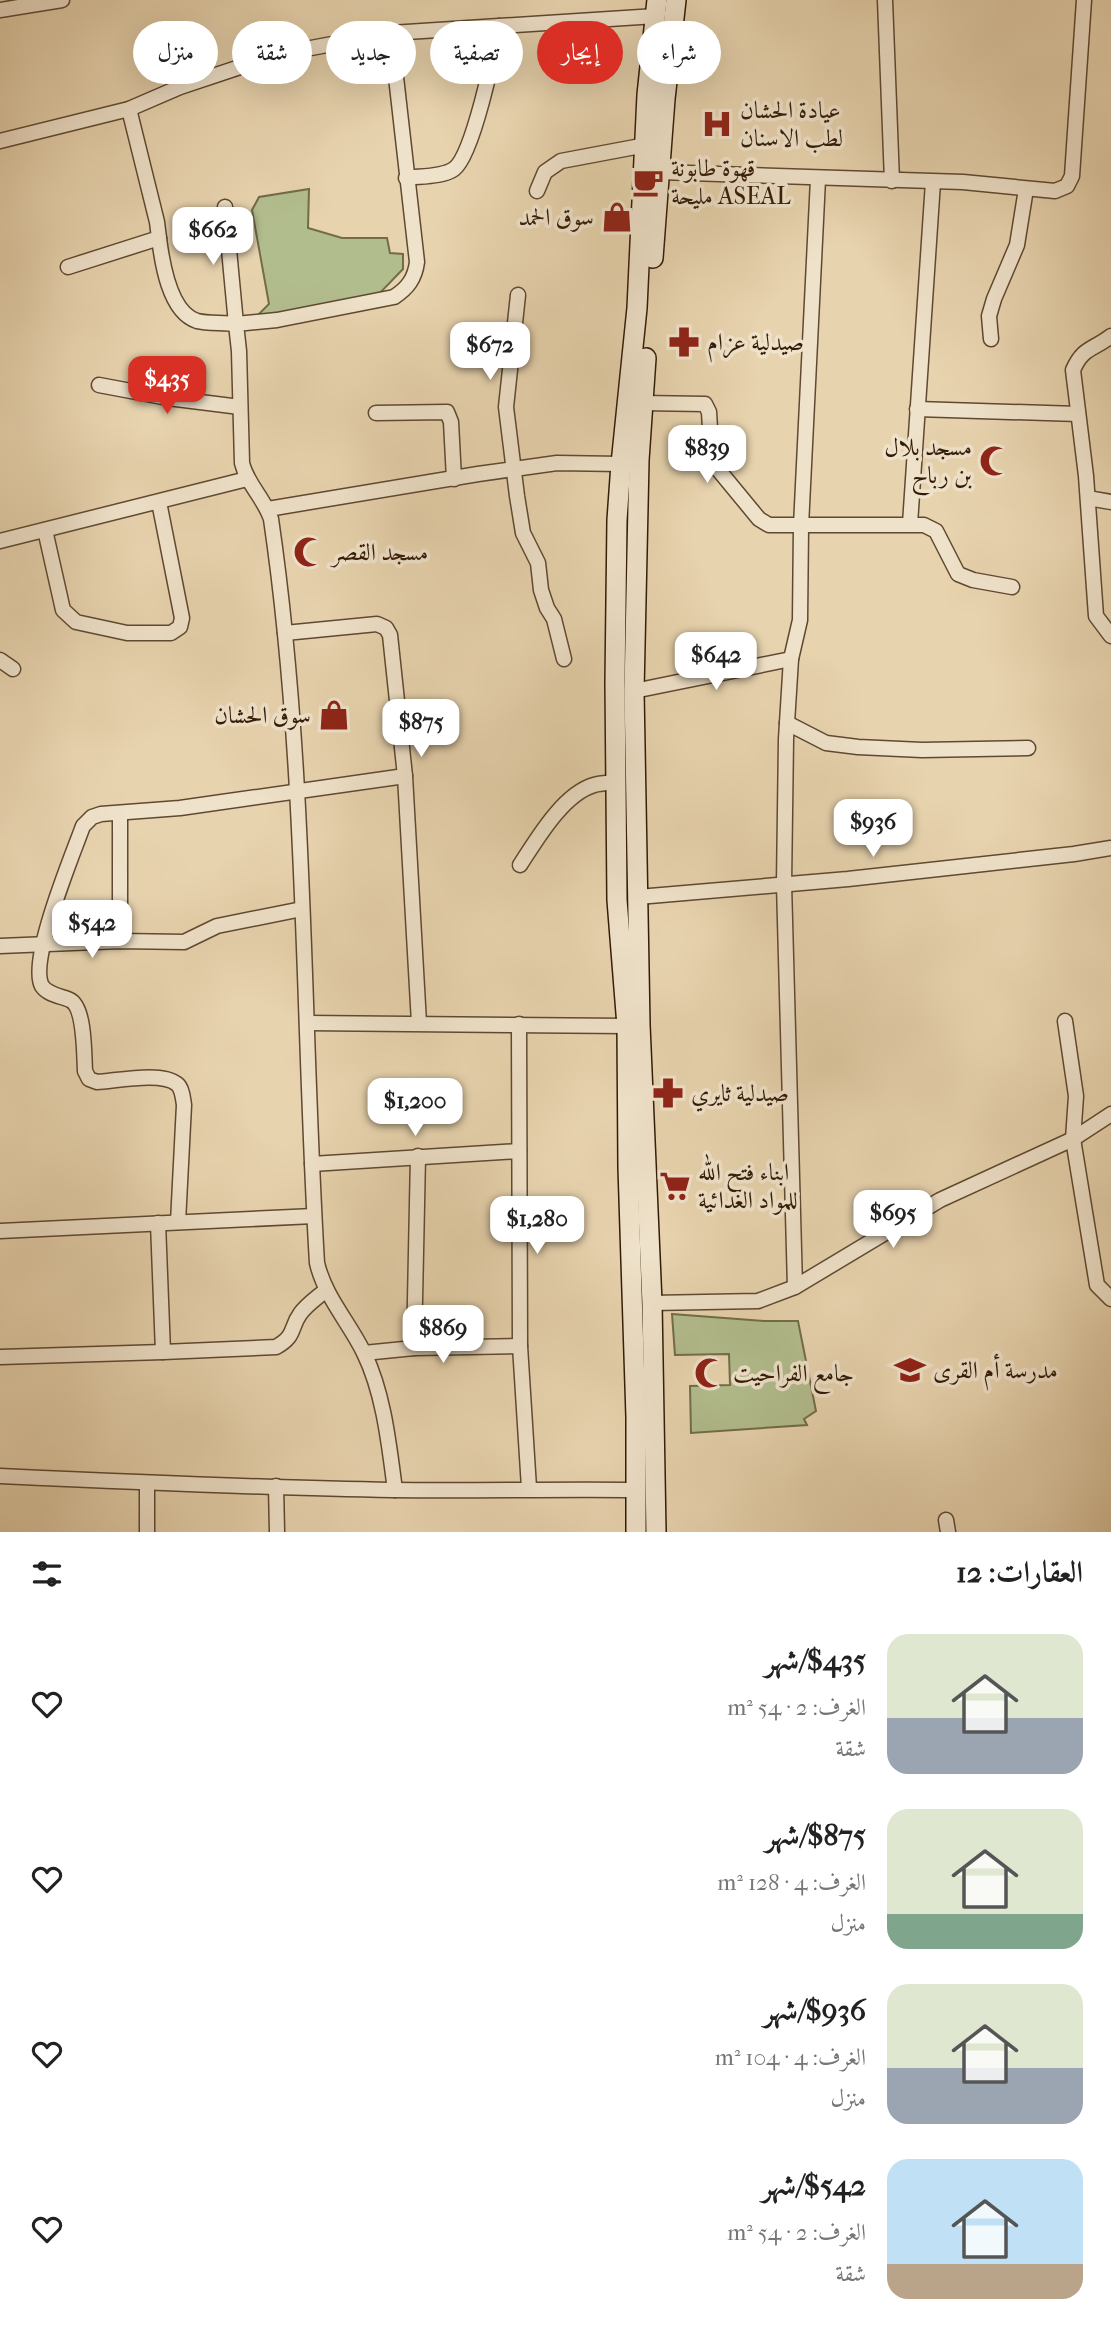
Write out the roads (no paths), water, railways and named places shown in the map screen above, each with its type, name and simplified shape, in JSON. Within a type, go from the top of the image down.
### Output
[{"type":"main road","points":[[635,1532],[638,897],[634,691],[639,460],[659,172],[676,0]]},
{"type":"main road","points":[[656,8],[647,95],[637,308],[617,520],[615,668],[617,900],[637,1166],[652,1303],[656,1532]]},
{"type":"street","points":[[0,10],[62,0]]},
{"type":"street","points":[[885,0],[892,181]]},
{"type":"street","points":[[659,172],[933,182],[1055,191],[1067,186],[1072,176],[1084,0]]},
{"type":"street","points":[[523,23],[656,8]]},
{"type":"street","points":[[0,141],[129,109],[180,87],[279,54],[326,45]]},
{"type":"street","points":[[129,109],[157,222],[163,266],[172,294],[183,312],[197,321],[236,324],[277,320],[394,297],[413,279],[416,261],[396,84]]},
{"type":"street","points":[[406,177],[454,169],[463,158],[485,84]]},
{"type":"street","points":[[537,191],[545,172],[561,161],[646,145]]},
{"type":"street","points":[[795,1287],[784,884],[787,723],[791,659],[800,620],[801,526],[818,179]]},
{"type":"street","points":[[910,524],[933,182]]},
{"type":"street","points":[[991,339],[989,316],[1017,245],[1026,189]]},
{"type":"street","points":[[225,207],[239,351],[242,463],[247,479],[268,509],[273,529],[285,633],[298,792],[317,1263],[326,1290],[364,1353],[380,1404],[394,1490]]},
{"type":"street","points":[[68,267],[159,238]]},
{"type":"street","points":[[518,295],[506,407],[523,533],[538,563],[541,590],[556,626],[564,659]]},
{"type":"street","points":[[1111,336],[1078,357],[1073,370],[1088,498],[1096,616],[1111,636]]},
{"type":"street","points":[[99,385],[179,400],[240,407]]},
{"type":"street","points":[[642,403],[705,404],[709,412],[712,462],[759,519],[769,525],[924,524],[936,531],[958,574],[973,580],[1012,587]]},
{"type":"street","points":[[917,409],[1078,414]]},
{"type":"street","points":[[376,413],[447,412],[452,422],[454,479]]},
{"type":"street","points":[[268,509],[557,463],[621,464]]},
{"type":"street","points":[[0,541],[247,479]]},
{"type":"street","points":[[1088,498],[1111,502]]},
{"type":"street","points":[[45,530],[64,610],[68,616],[76,622],[127,633],[171,633],[180,627],[182,618],[159,502]]},
{"type":"street","points":[[285,633],[377,625],[386,628],[390,635],[405,776],[419,1023]]},
{"type":"street","points":[[634,691],[791,659]]},
{"type":"street","points":[[0,660],[13,669]]},
{"type":"street","points":[[787,723],[826,743],[858,747],[922,750],[1028,748]]},
{"type":"street","points":[[178,1222],[184,1121],[182,1093],[177,1084],[160,1077],[97,1082],[89,1079],[85,1072],[79,1009],[73,1001],[47,992],[40,981],[50,918],[83,826],[96,815],[298,792],[405,776]]},
{"type":"street","points":[[520,865],[558,812],[577,794],[593,786],[616,782]]},
{"type":"street","points":[[120,813],[120,941]]},
{"type":"street","points":[[638,897],[848,879],[1111,848]]},
{"type":"street","points":[[0,946],[120,941],[184,942],[217,926],[302,909]]},
{"type":"street","points":[[1065,1021],[1076,1096],[1073,1139],[1097,1285],[1111,1299]]},
{"type":"street","points":[[307,1023],[627,1026]]},
{"type":"street","points":[[519,1024],[520,1346],[529,1488]]},
{"type":"street","points":[[652,1303],[758,1301],[795,1287],[940,1199],[1073,1139],[1111,1114]]},
{"type":"street","points":[[312,1164],[519,1151]]},
{"type":"street","points":[[414,1349],[418,1156]]},
{"type":"street","points":[[0,1231],[314,1216]]},
{"type":"street","points":[[158,1223],[163,1352]]},
{"type":"street","points":[[0,1357],[276,1346],[292,1333],[301,1312],[326,1290]]},
{"type":"street","points":[[364,1353],[520,1346]]},
{"type":"street","points":[[0,1476],[394,1490],[637,1490]]},
{"type":"street","points":[[147,1483],[147,1532]]},
{"type":"street","points":[[276,1486],[277,1532]]},
{"type":"place","name":"عيادة الحشان لطب الاسنان","points":[[717,124]]},
{"type":"place","name":"قهوة طابونة مليحة ASEAL","points":[[648,182]]},
{"type":"place","name":"سوق الحمد","points":[[617,217]]},
{"type":"place","name":"صيدلية عزام","points":[[684,342]]},
{"type":"place","name":"مسجد بلال بن رباح","points":[[995,461]]},
{"type":"place","name":"مسجد القصر","points":[[309,552]]},
{"type":"place","name":"سوق الحشان","points":[[334,715]]},
{"type":"place","name":"صيدلية ثايري","points":[[668,1093]]},
{"type":"place","name":"ابناء فتح الله للمواد الغدائية","points":[[675,1186]]},
{"type":"place","name":"مدرسة أم القرى","points":[[910,1370]]},
{"type":"place","name":"جامع الفراحيت","points":[[710,1373]]}]
